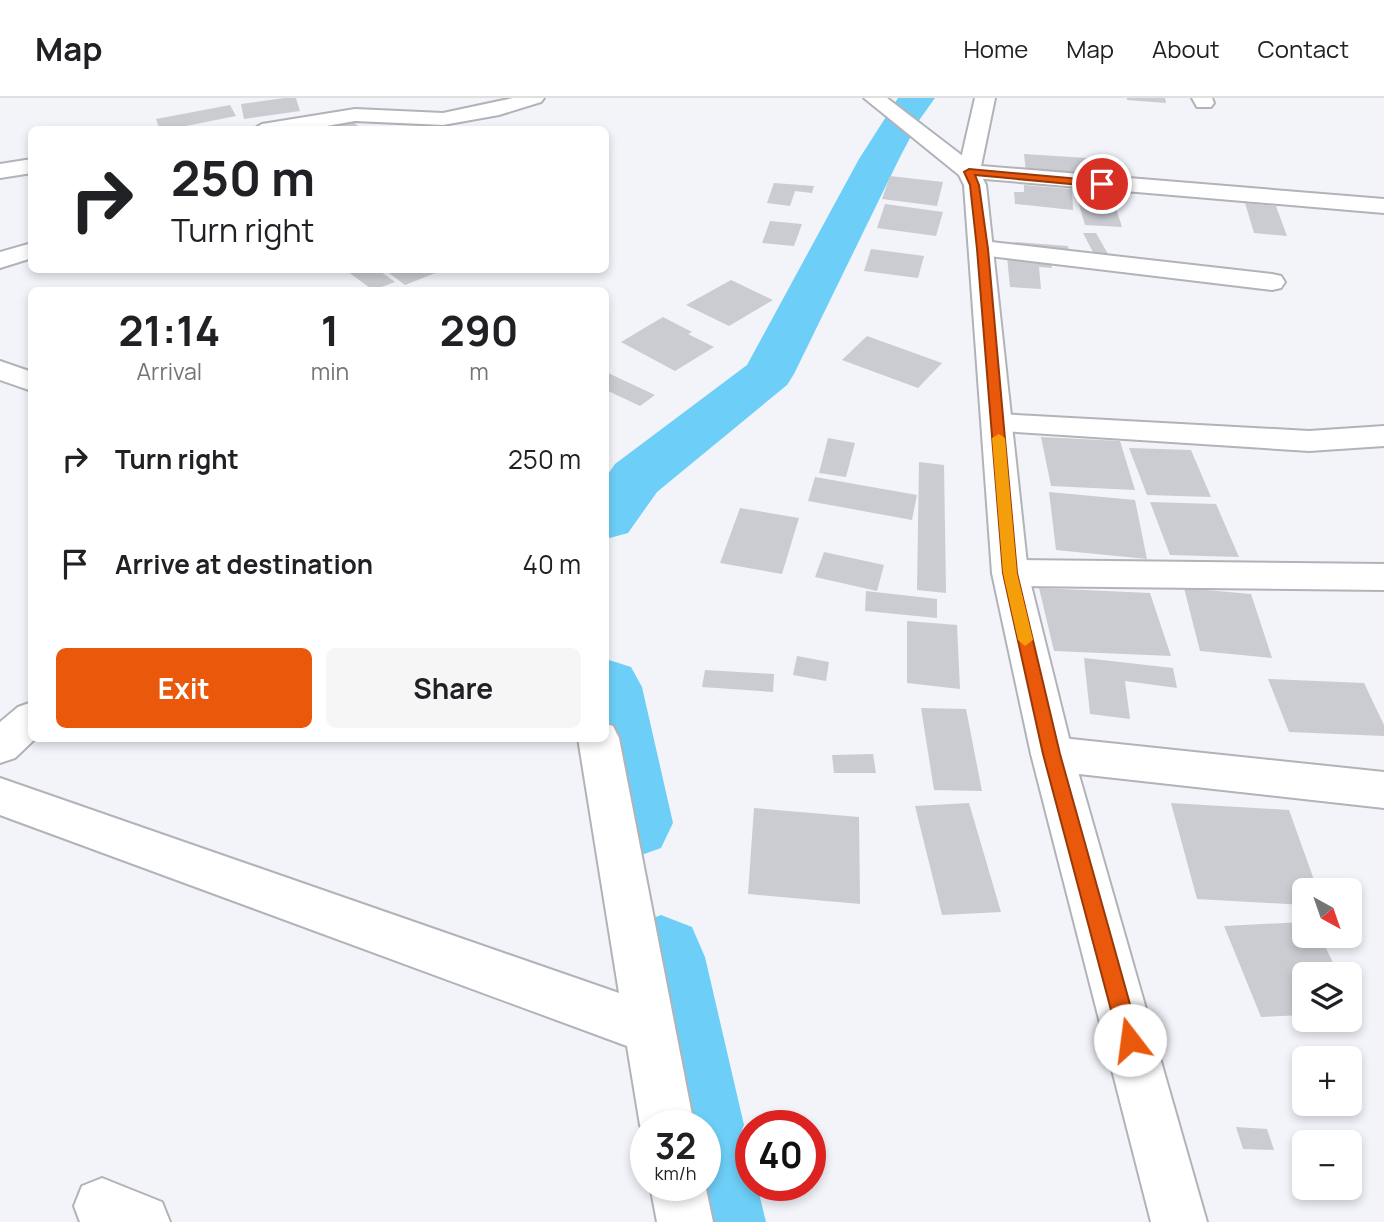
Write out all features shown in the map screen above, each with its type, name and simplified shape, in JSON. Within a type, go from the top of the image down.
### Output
[{"type":"street","points":[[421,126],[443,119],[499,109],[534,98]]},
{"type":"street","points":[[874,98],[969,172],[975,185],[1010,573],[1052,754],[1179,1222]]},
{"type":"street","points":[[969,172],[985,98]]},
{"type":"street","points":[[287,126],[355,115],[443,119]]},
{"type":"street","points":[[0,171],[28,167]]},
{"type":"street","points":[[969,172],[1384,206]]},
{"type":"street","points":[[982,249],[1272,282]]},
{"type":"street","points":[[0,260],[28,251]]},
{"type":"street","points":[[0,370],[28,380]]},
{"type":"street","points":[[998,423],[1309,441],[1384,436]]},
{"type":"street","points":[[1010,573],[1384,577]]},
{"type":"street","points":[[0,746],[28,722]]},
{"type":"street","points":[[599,742],[664,1110]]},
{"type":"street","points":[[1052,754],[1384,790]]},
{"type":"street","points":[[0,796],[648,1028]]},
{"type":"street","points":[[681,1201],[685,1222]]},
{"type":"building","points":[[296,98],[300,111],[244,119],[241,104]]},
{"type":"building","points":[[1165,98],[1166,103],[1127,100]]},
{"type":"building","points":[[230,105],[236,116],[186,126],[159,126],[156,119]]},
{"type":"building","points":[[352,121],[358,126],[332,126]]},
{"type":"building","points":[[1024,154],[1087,158],[1090,177],[1026,172]]},
{"type":"building","points":[[890,176],[943,182],[937,206],[882,199]]},
{"type":"building","points":[[774,183],[814,186],[812,193],[795,191],[790,206],[767,203]]},
{"type":"building","points":[[1024,185],[1072,189],[1073,210],[1015,204],[1014,192],[1024,192]]},
{"type":"building","points":[[1078,201],[1114,202],[1122,227],[1085,225]]},
{"type":"building","points":[[1245,203],[1276,206],[1287,236],[1254,233]]},
{"type":"building","points":[[885,204],[943,212],[936,236],[877,228]]},
{"type":"building","points":[[770,221],[802,224],[794,246],[762,243]]},
{"type":"building","points":[[1083,233],[1096,233],[1108,254],[1094,254]]},
{"type":"building","points":[[1015,242],[1068,246],[1069,253],[1016,249]]},
{"type":"building","points":[[871,249],[924,256],[918,278],[864,271]]},
{"type":"building","points":[[1007,257],[1051,260],[1052,268],[1039,267],[1041,289],[1010,287]]},
{"type":"building","points":[[349,273],[382,273],[395,282],[381,287],[369,287]]},
{"type":"building","points":[[389,273],[435,273],[405,285]]},
{"type":"building","points":[[731,280],[773,300],[729,326],[686,305]]},
{"type":"building","points":[[663,317],[714,347],[675,371],[621,342]]},
{"type":"building","points":[[867,336],[942,363],[918,388],[842,360]]},
{"type":"building","points":[[609,373],[655,395],[640,406],[609,391]]},
{"type":"building","points":[[1041,437],[1120,441],[1135,490],[1051,486]]},
{"type":"building","points":[[828,438],[855,443],[846,477],[819,473]]},
{"type":"building","points":[[1129,448],[1191,450],[1211,497],[1147,495]]},
{"type":"building","points":[[919,462],[944,465],[946,593],[917,590]]},
{"type":"building","points":[[815,477],[917,495],[912,520],[808,501]]},
{"type":"building","points":[[1049,492],[1135,500],[1147,559],[1056,550]]},
{"type":"building","points":[[1150,502],[1216,504],[1239,557],[1170,555]]},
{"type":"building","points":[[740,508],[799,518],[782,574],[720,563]]},
{"type":"building","points":[[824,552],[884,565],[877,591],[815,577]]},
{"type":"building","points":[[1039,588],[1150,593],[1171,656],[1054,651]]},
{"type":"building","points":[[1184,588],[1251,594],[1272,658],[1200,651]]},
{"type":"building","points":[[866,591],[937,599],[937,618],[865,611]]},
{"type":"building","points":[[907,621],[957,625],[960,689],[907,683]]},
{"type":"building","points":[[797,656],[829,662],[826,681],[793,675]]},
{"type":"building","points":[[1084,658],[1173,668],[1177,688],[1125,681],[1130,719],[1090,714]]},
{"type":"building","points":[[705,670],[774,674],[773,692],[702,687]]},
{"type":"building","points":[[1268,679],[1364,683],[1384,725],[1384,736],[1289,732]]},
{"type":"building","points":[[921,708],[966,709],[982,791],[934,790]]},
{"type":"building","points":[[873,754],[876,773],[834,773],[832,755]]},
{"type":"building","points":[[969,803],[1001,912],[942,915],[915,806]]},
{"type":"building","points":[[1171,803],[1289,810],[1313,878],[1292,878],[1292,904],[1197,899]]},
{"type":"building","points":[[754,808],[859,817],[860,904],[748,894]]},
{"type":"building","points":[[1292,923],[1292,948],[1326,948],[1333,962],[1292,962],[1292,1016],[1261,1017],[1224,926]]},
{"type":"building","points":[[1236,1127],[1267,1129],[1274,1150],[1243,1149]]},
{"type":"waterway","points":[[609,514],[636,478],[768,374],[879,159],[902,117],[917,98]]},
{"type":"waterway","points":[[609,702],[633,823]]},
{"type":"waterway","points":[[661,957],[692,1110]]},
{"type":"waterway","points":[[710,1201],[714,1222]]},
{"type":"slow traffic","points":[[999,438],[1010,573],[1025,640]]},
{"type":"route","points":[[1102,184],[969,172],[975,185],[982,249],[1010,573],[1052,754],[1130,1040]]}]
